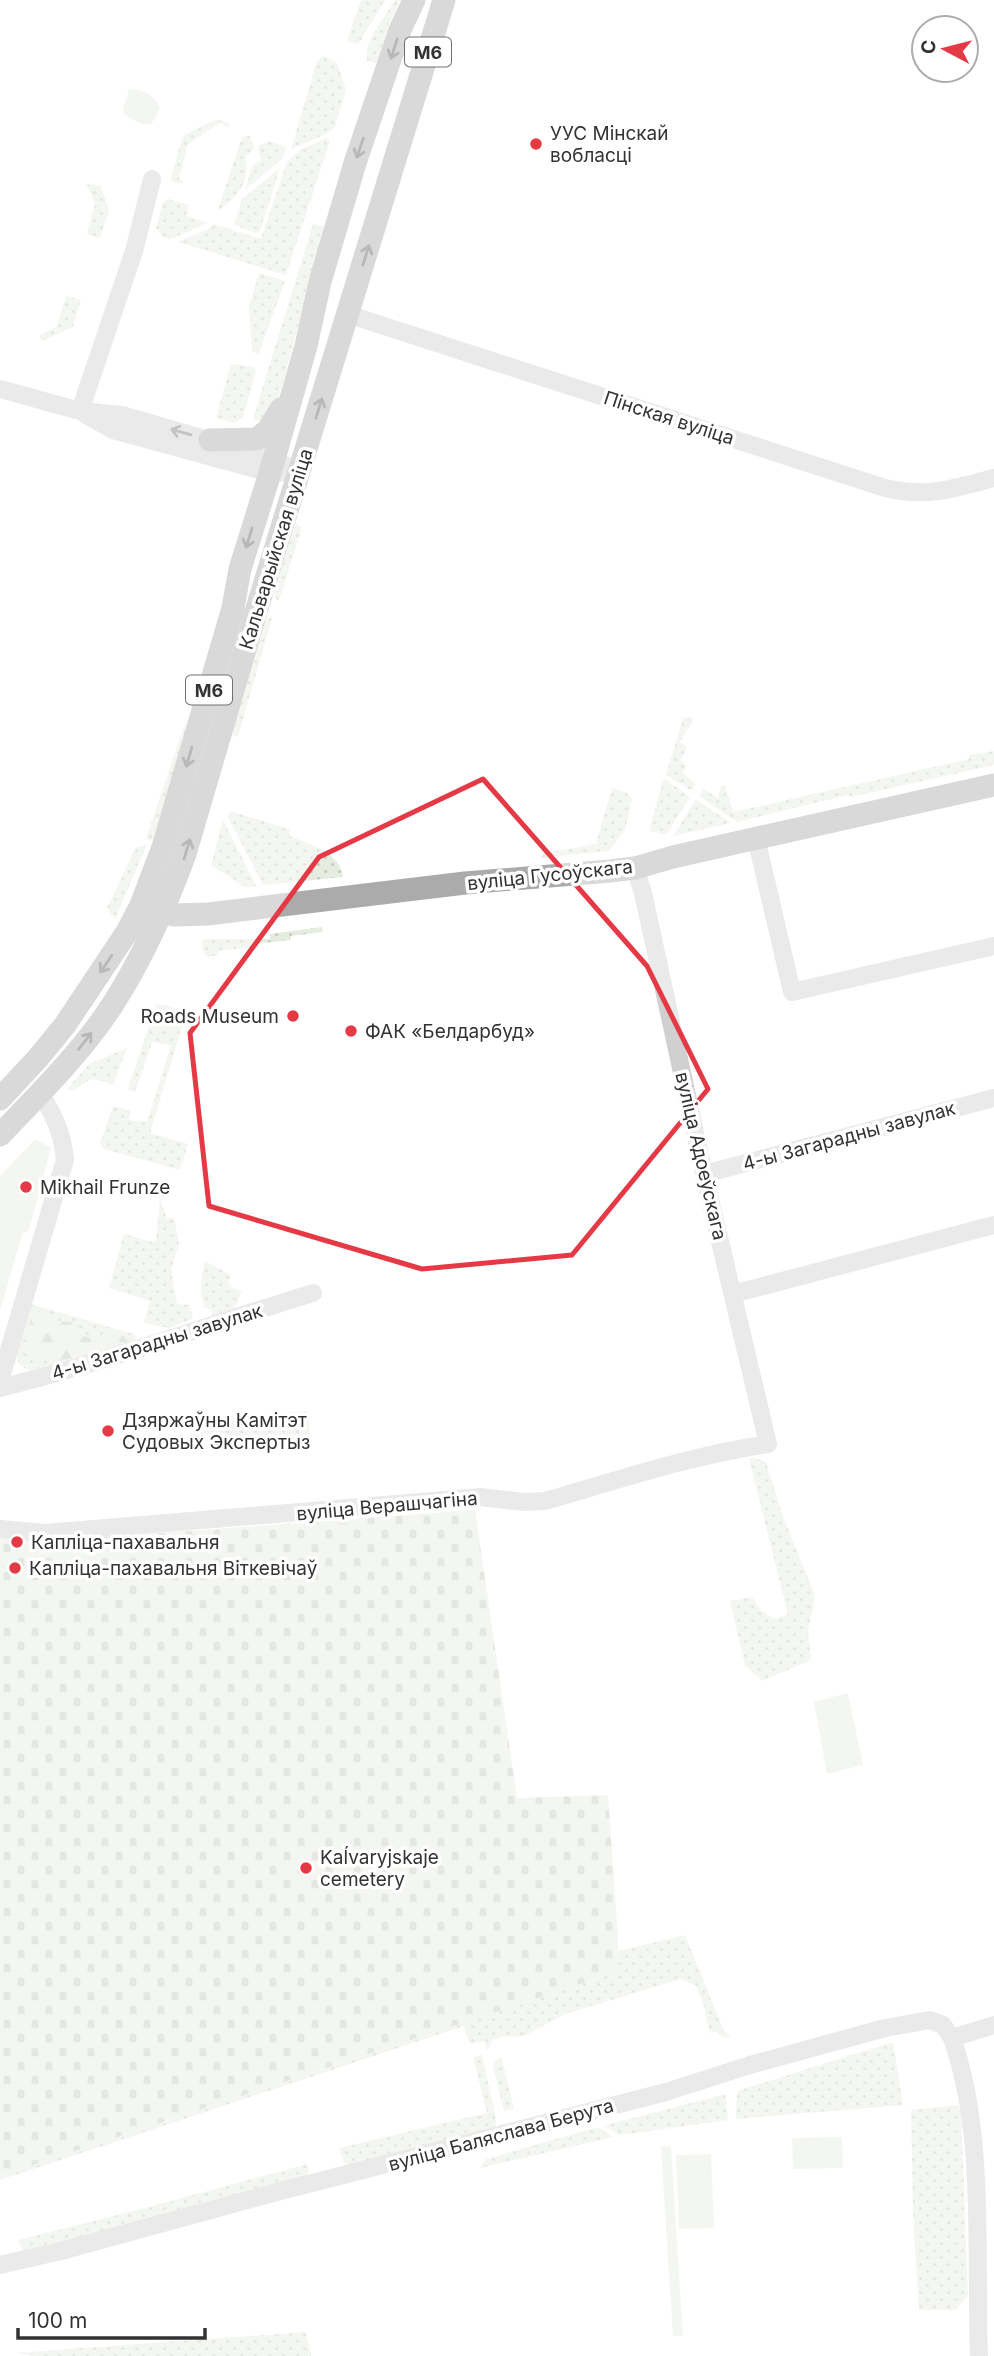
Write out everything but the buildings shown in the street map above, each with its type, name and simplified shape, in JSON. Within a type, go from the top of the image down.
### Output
[{"type":"main road","name":"Кальварыйская вуліца","points":[[0,1135],[75,1054],[112,1006],[148,943],[163,847],[233,608],[240,569],[306,346],[320,282],[355,163],[400,30],[414,0]]},
{"type":"main road","name":"Кальварыйская вуліца","points":[[0,1099],[65,1025],[122,939],[152,909],[186,854],[444,0]]},
{"type":"main road","points":[[377,100],[392,98],[412,104]]},
{"type":"main road","points":[[320,282],[331,298],[350,305]]},
{"type":"main road","points":[[210,440],[257,439],[269,429],[291,392]]},
{"type":"main road","name":"вуліца Гусоўскага","points":[[152,909],[174,915],[208,914],[466,883],[635,868],[673,857],[994,785]]},
{"type":"main road","points":[[20,1077],[40,1093]]},
{"type":"street","points":[[80,411],[134,251],[152,178]]},
{"type":"street","name":"Пінская вуліца","points":[[350,305],[413,334],[884,488],[921,494],[994,478]]},
{"type":"street","points":[[0,389],[80,411],[122,415],[210,440],[272,466]]},
{"type":"street","points":[[80,411],[113,429],[299,473]]},
{"type":"street","points":[[756,838],[792,992],[994,946]]},
{"type":"street","name":"вуліца Адоеўскага","points":[[635,868],[643,893],[768,1444]]},
{"type":"street","points":[[0,1381],[65,1160],[57,1121],[40,1093]]},
{"type":"street","name":"4-ы Загарадны завулак","points":[[705,1174],[994,1098]]},
{"type":"street","points":[[733,1294],[994,1225]]},
{"type":"street","name":"4-ы Загарадны завулак","points":[[0,1388],[177,1338],[313,1293]]},
{"type":"street","name":"вуліца Верашчагіна","points":[[0,1529],[46,1533],[480,1497],[525,1502],[545,1501],[662,1468],[768,1444]]},
{"type":"street","name":"вуліца Баляслава Берута","points":[[0,2265],[666,2092],[750,2065],[884,2028],[930,2020],[943,2025],[952,2038]]},
{"type":"street","points":[[979,2356],[974,2147],[967,2100],[952,2038],[994,2025]]},
{"type":"highlighted area","points":[[483,779],[647,966],[708,1089],[572,1255],[422,1269],[209,1206],[190,1033],[319,857]]},
{"type":"green space","points":[[361,0],[385,0],[357,44],[348,40],[348,37]]},
{"type":"green space","points":[[395,0],[400,0],[388,26],[377,63],[367,61],[372,37]]},
{"type":"green space","points":[[323,56],[337,63],[346,90],[335,127],[328,133],[291,149],[317,61]]},
{"type":"green space","points":[[129,89],[148,94],[158,103],[160,108],[150,124],[141,124],[124,115],[123,109]]},
{"type":"green space","points":[[215,120],[229,124],[228,128],[221,122],[188,144],[179,179],[185,181],[181,184],[172,182],[182,138]]},
{"type":"green space","points":[[250,136],[254,146],[246,156],[244,182],[232,200],[217,212],[242,137]]},
{"type":"green space","points":[[327,138],[330,141],[286,275],[178,242],[214,224],[261,239],[287,162],[300,150]]},
{"type":"green space","points":[[269,141],[286,147],[282,159],[245,190],[253,164],[261,161],[258,146]]},
{"type":"green space","points":[[280,168],[260,231],[256,233],[234,225],[242,199]]},
{"type":"green space","points":[[87,184],[101,186],[109,211],[100,238],[87,234],[95,204]]},
{"type":"green space","points":[[168,199],[187,204],[189,206],[186,216],[208,223],[171,239],[162,237],[156,228],[163,203]]},
{"type":"green space","points":[[313,224],[325,227],[276,408],[262,423],[253,419]]},
{"type":"green space","points":[[259,273],[285,281],[259,353],[252,352],[249,306]]},
{"type":"green space","points":[[66,296],[81,300],[73,327],[42,341],[39,336],[57,326]]},
{"type":"green space","points":[[231,364],[254,367],[256,371],[243,418],[234,423],[216,418]]},
{"type":"green space","points":[[296,524],[302,527],[279,601],[275,598],[275,589]]},
{"type":"green space","points":[[273,615],[238,737],[232,734],[265,622]]},
{"type":"green space","points":[[683,719],[694,719],[680,742],[687,748],[680,761],[687,766],[682,773],[696,784],[692,791],[666,775]]},
{"type":"green space","points":[[186,720],[183,749],[152,841],[146,839]]},
{"type":"green space","points":[[994,751],[994,765],[851,797],[849,795],[737,822],[699,796],[704,789],[718,798],[721,786],[725,785],[733,812],[969,759],[969,755]]},
{"type":"green space","points":[[666,780],[690,797],[666,835],[650,831],[650,827],[663,781]]},
{"type":"green space","points":[[612,788],[621,790],[632,799],[625,830],[609,851],[540,858],[544,853],[596,844]]},
{"type":"green space","points":[[695,801],[731,823],[673,836]]},
{"type":"green space","points":[[230,811],[289,829],[290,836],[315,846],[337,862],[343,877],[263,885],[228,817]]},
{"type":"green space","points":[[223,820],[256,886],[245,887],[211,865]]},
{"type":"green space","points":[[147,845],[115,919],[107,908],[136,847]]},
{"type":"green space","points":[[322,927],[323,932],[291,936],[291,940],[253,944],[253,947],[219,951],[218,955],[209,957],[202,948],[202,940],[206,939],[270,939],[270,934]]},
{"type":"green space","points":[[156,1004],[173,1007],[185,1017],[150,1133],[188,1144],[180,1170],[104,1149],[100,1144],[113,1106],[131,1111],[129,1120],[147,1122],[171,1045],[152,1042],[135,1092],[128,1089]]},
{"type":"green space","points":[[127,1048],[113,1085],[89,1080],[69,1091],[68,1088],[89,1064]]},
{"type":"green space","points":[[35,1139],[51,1148],[29,1230],[22,1235],[0,1311],[0,1176]]},
{"type":"green space","points":[[160,1199],[167,1219],[174,1217],[179,1244],[171,1270],[177,1304],[190,1305],[193,1319],[169,1328],[144,1323],[150,1301],[109,1288],[124,1234],[152,1242],[156,1240]]},
{"type":"green space","points":[[205,1261],[231,1275],[228,1282],[234,1290],[241,1292],[233,1316],[213,1322],[211,1309],[204,1308],[201,1284]]},
{"type":"green space","points":[[28,1303],[133,1334],[136,1337],[134,1343],[31,1371],[21,1366],[16,1353]]},
{"type":"green space","points":[[34,1310],[55,1321],[71,1322],[79,1335],[96,1339],[108,1330],[121,1334],[129,1342],[84,1356],[38,1361],[35,1351],[26,1347],[26,1333]]},
{"type":"green space","points":[[308,1411],[310,1436],[233,1441],[224,1433],[204,1434],[202,1418]]},
{"type":"green space","points":[[749,1459],[766,1462],[782,1514],[815,1595],[808,1632],[811,1660],[762,1681],[745,1666],[730,1601],[752,1597],[761,1611],[775,1619],[788,1614]]},
{"type":"green space","name":"Kaĺvaryjskaje cemetery","points":[[475,1510],[517,1798],[608,1795],[618,1938],[617,1968],[605,1976],[0,2176],[0,1534],[77,1539]]},
{"type":"green space","points":[[848,1693],[863,1765],[827,1774],[814,1702]]},
{"type":"green space","points":[[685,1935],[723,2029],[730,2037],[724,2038],[716,2031],[710,2033],[696,1986],[681,1979],[565,2014],[524,2036],[500,2037],[492,2041],[487,2051],[485,2041],[470,2044],[464,2026],[0,2180],[0,2176],[605,1976],[617,1968],[618,1951]]},
{"type":"green space","points":[[893,2042],[903,2105],[736,2119],[737,2091]]},
{"type":"green space","points":[[482,2055],[496,2129],[350,2165],[344,2163],[339,2148],[487,2113],[473,2057]]},
{"type":"green space","points":[[502,2058],[514,2109],[504,2111],[493,2067],[496,2060]]},
{"type":"green space","points":[[725,2094],[728,2120],[620,2135],[603,2126]]},
{"type":"green space","points":[[957,2105],[961,2111],[968,2295],[956,2310],[919,2310],[911,2110]]},
{"type":"green space","points":[[598,2127],[613,2137],[480,2168],[486,2159]]},
{"type":"green space","points":[[842,2137],[843,2168],[793,2169],[792,2138]]},
{"type":"green space","points":[[671,2146],[683,2336],[673,2336],[661,2147]]},
{"type":"green space","points":[[711,2154],[714,2228],[679,2229],[676,2155]]},
{"type":"green space","points":[[307,2164],[309,2171],[305,2178],[27,2252],[22,2249],[18,2240],[145,2208]]},
{"type":"green space","points":[[306,2332],[311,2356],[38,2356],[14,2353]]},
{"type":"place","name":"УУС Мінскай вобласці","points":[[536,144]]},
{"type":"place","name":"Roads Museum","points":[[293,1016]]},
{"type":"place","name":"ФАК «Белдарбуд»","points":[[351,1031]]},
{"type":"place","name":"Mikhail Frunze","points":[[26,1187]]},
{"type":"place","name":"Дзяржаўны Камітэт Судовых Экспертыз","points":[[108,1431]]},
{"type":"place","name":"Капліца-пахавальня","points":[[17,1542]]},
{"type":"place","name":"Капліца-пахавальня Віткевічаў","points":[[15,1568]]},
{"type":"place","name":"Kaĺvaryjskaje cemetery","points":[[306,1868]]}]
